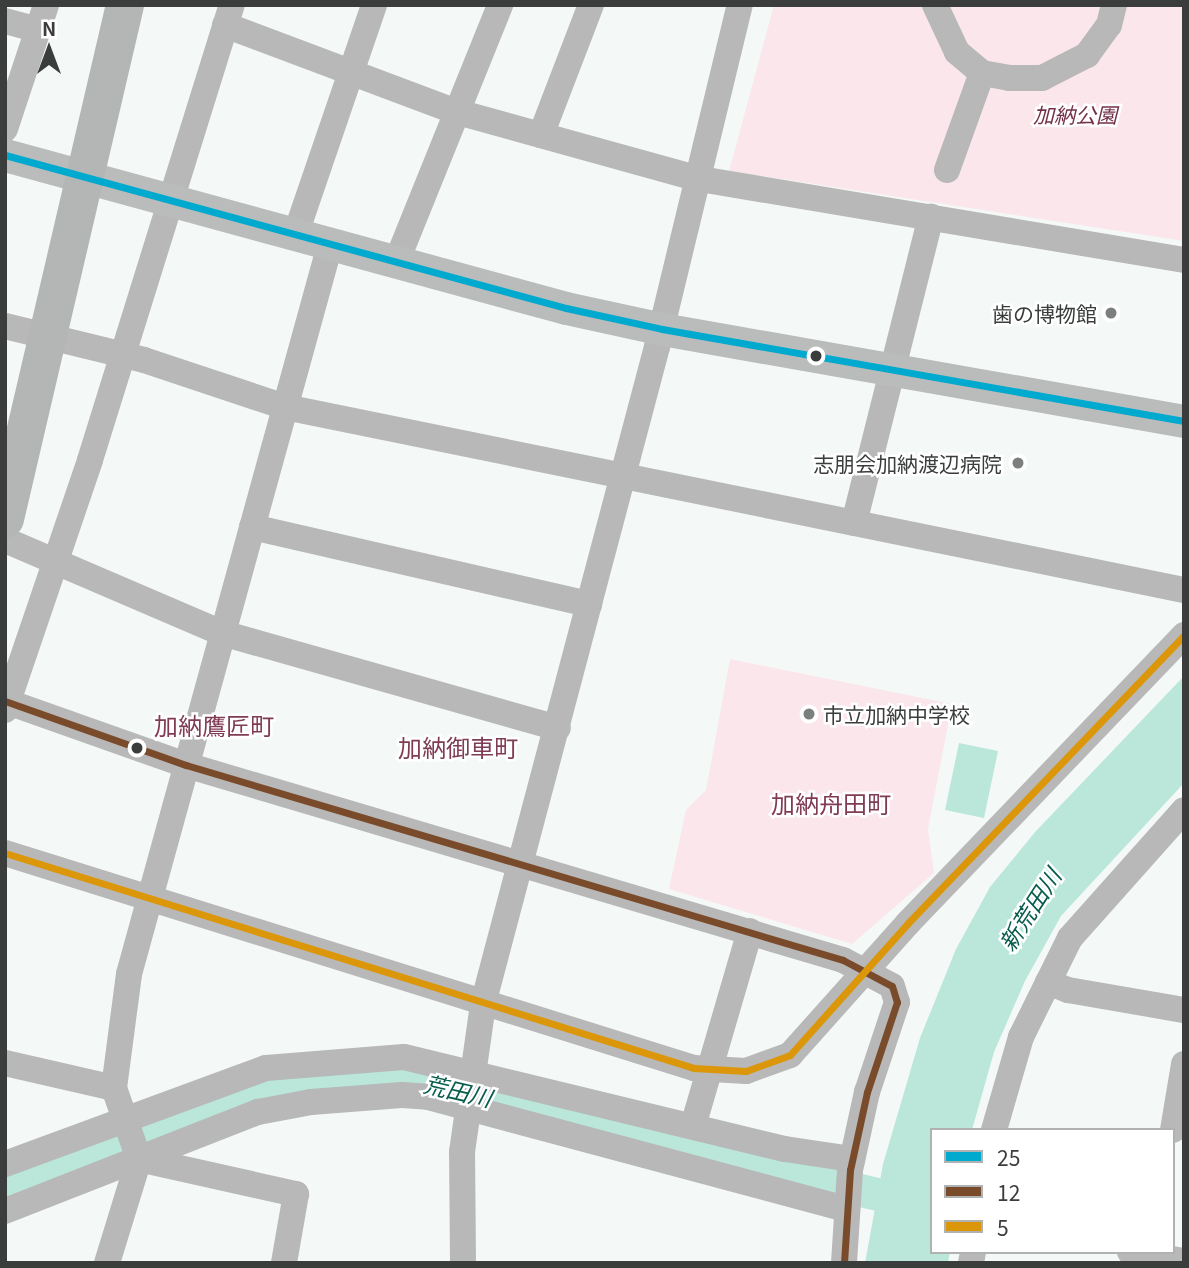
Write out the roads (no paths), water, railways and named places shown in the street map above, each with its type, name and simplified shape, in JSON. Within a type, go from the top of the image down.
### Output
[{"type":"highway","points":[[5,520],[125,5]]},
{"type":"main road","points":[[5,155],[396,263],[662,329],[1184,421]]},
{"type":"street","points":[[295,236],[374,5]]},
{"type":"street","points":[[396,263],[454,111],[500,5]]},
{"type":"street","points":[[541,135],[591,5]]},
{"type":"street","points":[[463,1263],[468,1089],[484,1004],[662,329],[740,5]]},
{"type":"street","points":[[935,5],[957,52],[982,73],[1042,78],[1064,71],[1087,55],[1109,25],[1114,5]]},
{"type":"street","points":[[844,1263],[852,1159],[867,1092],[897,1002],[892,986],[868,971],[750,931],[186,765],[6,704],[124,355],[228,15],[351,73],[454,111],[700,179],[1184,260]]},
{"type":"street","points":[[5,21],[42,18],[5,129]]},
{"type":"street","points":[[947,170],[982,73]]},
{"type":"street","points":[[854,523],[931,217]]},
{"type":"street","points":[[107,1263],[138,1156],[114,1088],[129,974],[330,245]]},
{"type":"street","points":[[5,326],[49,339],[124,355],[285,407],[1184,590]]},
{"type":"street","points":[[252,527],[589,604]]},
{"type":"street","points":[[5,540],[222,634],[558,728]]},
{"type":"street","points":[[5,853],[484,1004],[708,1071],[746,1071],[790,1055],[1184,635]]},
{"type":"street","points":[[995,1128],[1021,1037],[1070,938],[1181,817]]},
{"type":"street","points":[[693,1126],[750,931]]},
{"type":"street","points":[[1048,982],[1068,990],[1184,1010]]},
{"type":"street","points":[[5,1164],[124,1122],[226,1079],[281,1066],[404,1057],[468,1089],[847,1209]]},
{"type":"street","points":[[5,1063],[114,1088]]},
{"type":"street","points":[[1173,1128],[1184,1064]]},
{"type":"street","points":[[5,1211],[138,1156],[258,1112],[311,1102],[468,1089],[693,1126],[816,1156],[852,1159]]},
{"type":"street","points":[[138,1156],[296,1194],[284,1263]]},
{"type":"street","points":[[1146,1256],[1184,1261]]},
{"type":"water","name":"新荒田川","points":[[1184,676],[1184,783],[1061,916],[1025,981],[994,1052],[973,1128],[930,1128],[930,1254],[950,1254],[948,1263],[865,1263],[883,1164],[920,1038],[956,949],[990,887],[1036,831]]},
{"type":"water","points":[[959,743],[998,751],[984,818],[945,810]]},
{"type":"waterway","name":"荒田川","points":[[5,1190],[274,1091],[339,1080],[395,1078],[440,1083],[600,1128],[918,1204]]},
{"type":"place","name":"歯の博物館","points":[[1111,313]]},
{"type":"place","name":"志朋会加納渡辺病院","points":[[1018,463]]},
{"type":"place","name":"市立加納中学校","points":[[809,714]]},
{"type":"district","name":"加納鷹匠町","points":[[214,725]]},
{"type":"district","name":"加納御車町","points":[[458,747]]},
{"type":"district","name":"加納舟田町","points":[[831,803]]},
{"type":"park label","name":"加納公園","points":[[1075,114]]}]
